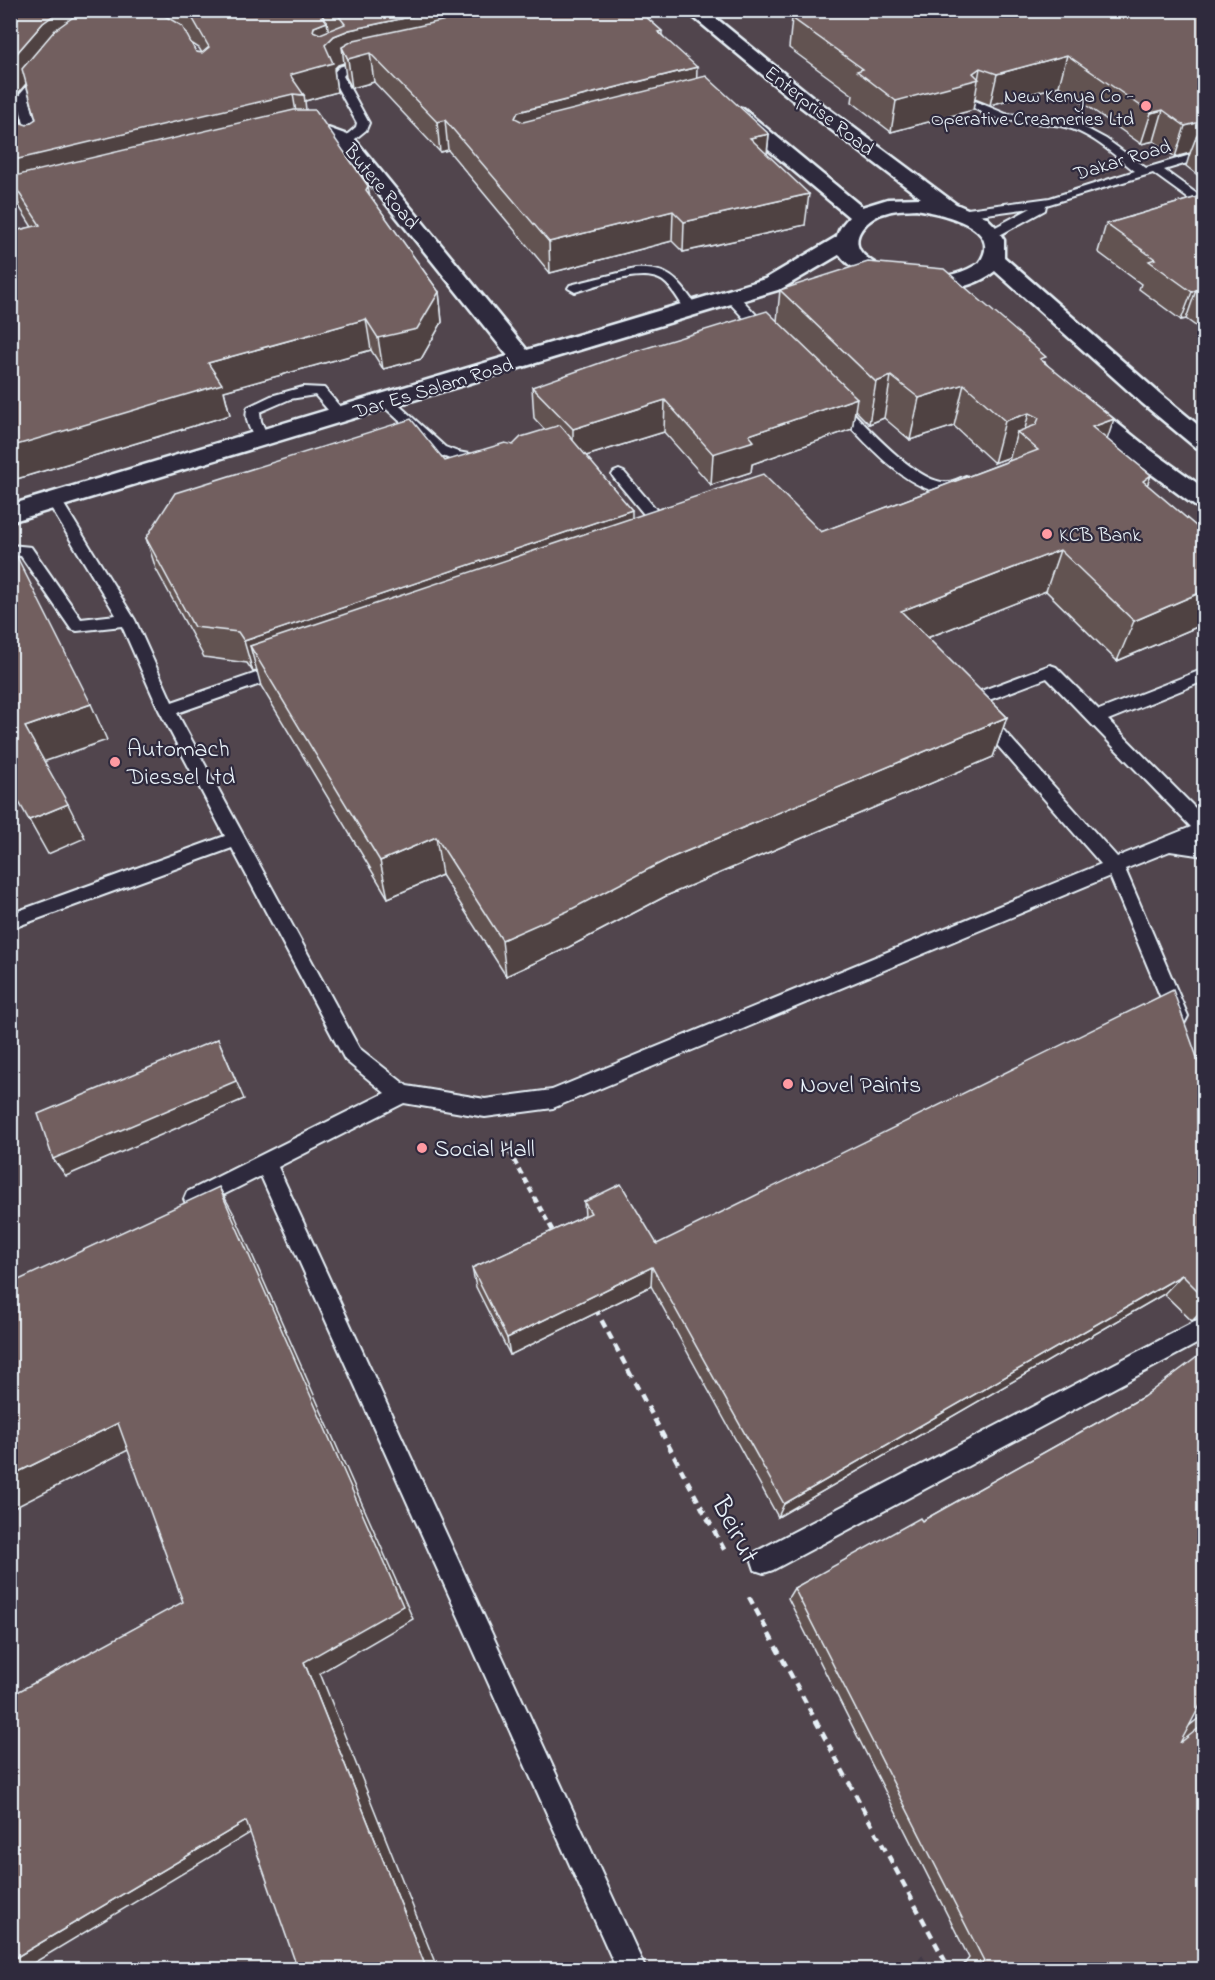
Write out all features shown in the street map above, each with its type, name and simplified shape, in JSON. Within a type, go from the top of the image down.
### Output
[{"type":"main road","name":"Enterprise Road","points":[[694,10],[807,102],[956,211],[981,223],[992,234]]},
{"type":"main road","points":[[716,97],[860,216]]},
{"type":"main road","name":"Butere Road","points":[[265,141],[299,132],[320,131],[336,134],[346,141],[523,360]]},
{"type":"main road","points":[[10,202],[80,185]]},
{"type":"main road","points":[[956,211],[916,203],[884,206],[860,216],[849,228],[846,241],[853,256],[870,269],[896,280],[928,284],[950,283],[969,278],[985,270],[994,260],[997,247],[992,234]]},
{"type":"main road","name":"Dar Es Salam Road","points":[[10,514],[773,284],[846,241]]},
{"type":"main road","points":[[994,260],[1040,297],[1132,384],[1204,442]]},
{"type":"main road","points":[[773,284],[870,269]]},
{"type":"main road","points":[[928,284],[956,306]]},
{"type":"main road","points":[[1059,388],[1143,456],[1204,500]]},
{"type":"lane","points":[[346,141],[362,128],[363,123],[338,76],[343,69],[354,64],[377,59]]},
{"type":"lane","points":[[37,149],[23,98],[51,65]]},
{"type":"lane","points":[[975,104],[993,115],[1011,119],[1052,121],[1075,126],[1204,204]]},
{"type":"lane","name":"Dakar Road","points":[[956,211],[1052,201],[1204,154]]},
{"type":"lane","name":"Dakar Road","points":[[992,234],[1052,201]]},
{"type":"lane","points":[[575,288],[633,273],[651,272],[666,278],[691,308]]},
{"type":"lane","points":[[732,296],[776,344]]},
{"type":"lane","points":[[262,438],[254,421],[253,410],[261,404],[310,390],[319,391],[340,415]]},
{"type":"lane","points":[[826,393],[910,475],[926,483],[947,487],[977,477]]},
{"type":"lane","points":[[386,401],[440,450],[455,456],[502,464]]},
{"type":"lane","points":[[619,475],[670,536]]},
{"type":"lane","points":[[55,501],[127,620],[167,710],[352,1054],[402,1094],[485,1107],[553,1100],[1204,828],[1098,717],[1050,671],[968,702]]},
{"type":"lane","points":[[10,550],[26,552],[77,625],[127,620]]},
{"type":"lane","points":[[167,710],[301,664]]},
{"type":"lane","points":[[1098,717],[1204,675]]},
{"type":"lane","points":[[954,687],[1115,867],[1185,1031]]},
{"type":"lane","points":[[10,922],[236,840]]},
{"type":"lane","points":[[1170,844],[1204,849]]},
{"type":"lane","points":[[181,1207],[402,1094]]},
{"type":"lane","points":[[266,1164],[632,1970]]},
{"type":"lane","points":[[764,1561],[1204,1328]]},
{"type":"path","points":[[485,1107],[560,1244]]},
{"type":"path","name":"Beirut","points":[[594,1306],[729,1558]]},
{"type":"path","name":"Beirut","points":[[745,1590],[950,1970]]},
{"type":"shaded area","points":[[11,11],[1204,11],[1204,1692],[975,1969],[931,1969],[922,1955],[911,1970],[11,1970]]},
{"type":"building","points":[[10,10],[61,10],[43,23],[10,61]]},
{"type":"building","points":[[83,10],[155,10],[182,26],[196,52],[202,53],[209,47],[193,19],[179,10],[318,10],[327,22],[314,27],[313,31],[320,34],[345,24],[334,10],[442,10],[349,30],[334,36],[325,45],[333,63],[290,75],[304,95],[293,94],[10,161],[10,85],[21,123],[27,125],[36,119],[22,69],[55,30]]},
{"type":"building","points":[[492,10],[638,10],[662,31],[658,32],[697,67],[518,112],[515,118],[523,122],[706,76],[769,134],[750,138],[809,194],[684,222],[673,211],[549,242],[445,120],[437,122],[370,53],[348,59],[342,47],[354,40]]},
{"type":"building","points":[[824,10],[1204,10],[1204,121],[1185,126],[1163,110],[1151,113],[1067,55],[997,74],[980,68],[973,73],[979,79],[896,101],[857,71],[863,69],[792,18]]},
{"type":"building","points":[[294,110],[315,110],[368,186],[366,190],[439,292],[417,329],[378,338],[366,319],[208,363],[222,384],[10,447],[10,232],[40,225],[10,177]]},
{"type":"building","points":[[1204,132],[1204,141],[1197,135]]},
{"type":"building","points":[[1204,195],[1204,296],[1196,290],[1192,292],[1149,261],[1155,259],[1106,224]]},
{"type":"building","points":[[868,262],[944,269],[1046,357],[1040,359],[1114,419],[1092,427],[1151,475],[1143,481],[1204,533],[1204,591],[1134,621],[1060,550],[901,611],[1007,717],[668,859],[568,911],[502,940],[436,837],[380,861],[250,646],[763,474],[821,532],[1038,450],[1017,432],[1036,425],[1039,418],[1029,413],[1005,421],[964,384],[919,398],[891,376],[876,382],[780,290]]},
{"type":"building","points":[[767,311],[857,398],[749,435],[754,441],[713,454],[665,400],[573,429],[532,387],[617,357]]},
{"type":"building","points":[[411,419],[445,461],[505,443],[513,445],[521,437],[560,425],[632,510],[244,641],[238,632],[194,627],[146,538],[175,493]]},
{"type":"building","points":[[10,543],[91,704],[25,727],[68,804],[29,820],[10,786]]},
{"type":"building","points":[[1173,990],[1204,1077],[1204,1297],[1182,1275],[784,1504],[652,1267],[507,1338],[472,1268],[591,1213],[584,1202],[621,1184],[657,1244]]},
{"type":"building","points":[[218,1039],[236,1081],[53,1159],[38,1114]]},
{"type":"building","points":[[219,1187],[403,1606],[304,1662],[427,1970],[298,1970],[246,1821],[10,1961],[10,1696],[183,1602],[118,1423],[10,1476],[10,1284]]},
{"type":"building","points":[[1204,1352],[1204,1698],[1180,1743],[1204,1724],[1204,1970],[977,1970],[984,1961],[794,1588],[920,1518],[922,1521],[1143,1397]]},
{"type":"place","name":"New Kenya Co - Operative Creameries Ltd","points":[[1146,106]]},
{"type":"place","name":"KCB Bank","points":[[1047,534]]},
{"type":"place","name":"Automach Diessel Ltd","points":[[115,762]]},
{"type":"place","name":"Novel Paints","points":[[788,1084]]},
{"type":"place","name":"Social Hall","points":[[422,1148]]}]
